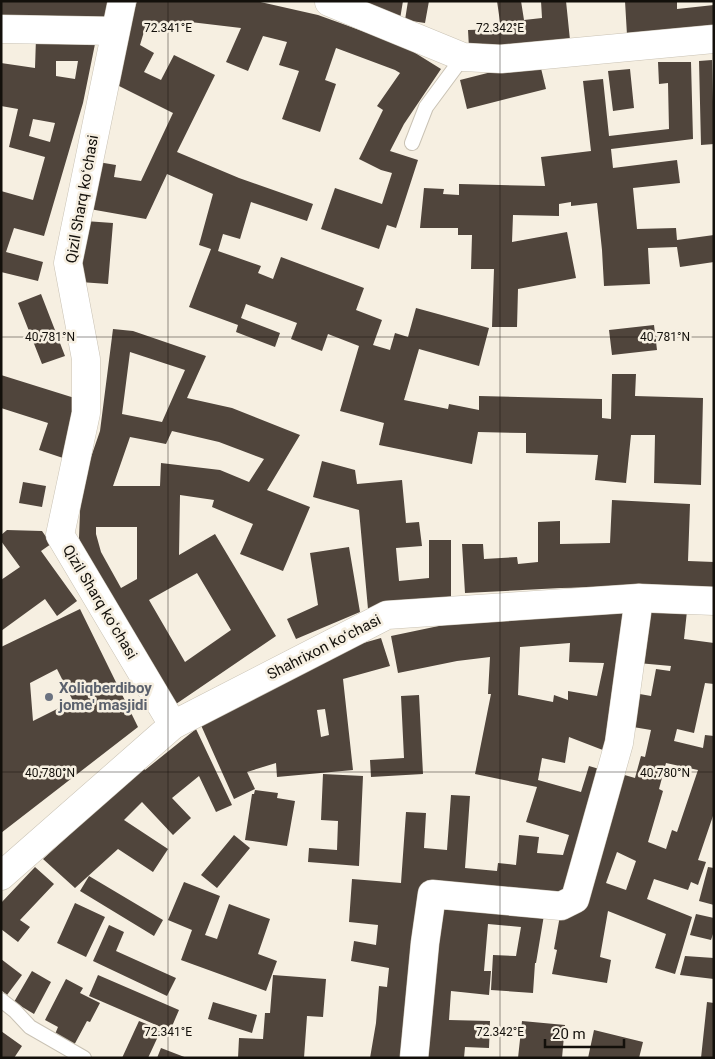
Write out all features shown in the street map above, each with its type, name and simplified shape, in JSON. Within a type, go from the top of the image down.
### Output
[{"type":"street","name":"Qizil Sharq koʻchasi","points":[[122,1],[68,263],[86,359],[86,413],[60,535],[173,725]]},
{"type":"street","points":[[326,1],[463,57],[501,58],[714,39]]},
{"type":"street","points":[[1,29],[115,32]]},
{"type":"street","points":[[414,1058],[432,894],[561,906],[575,899],[619,743],[640,598]]},
{"type":"street","name":"Shahrixon koʻchasi","points":[[1,876],[173,725],[387,615],[640,598],[714,602]]},
{"type":"lane","points":[[412,144],[426,107],[463,57]]},
{"type":"lane","points":[[1,1000],[30,1027],[84,1058]]},
{"type":"building","points":[[1,1],[110,1],[107,19],[1,18]]},
{"type":"building","points":[[137,1],[256,1],[318,15],[404,46],[441,69],[404,124],[390,151],[418,160],[396,228],[387,225],[379,249],[321,229],[335,188],[382,204],[392,173],[381,170],[359,159],[383,110],[377,106],[400,73],[336,48],[325,80],[336,84],[320,132],[282,119],[299,71],[279,65],[287,42],[263,36],[248,71],[226,62],[241,28],[182,21],[182,25],[146,25],[140,45],[154,53],[144,72],[161,80],[174,55],[215,75],[177,152],[239,178],[313,204],[307,221],[251,202],[240,239],[223,234],[218,251],[261,266],[258,273],[273,279],[281,257],[364,288],[356,310],[382,320],[373,345],[390,350],[395,333],[408,337],[416,308],[489,328],[479,366],[419,349],[404,400],[448,409],[449,404],[479,410],[479,396],[602,399],[602,418],[611,419],[612,374],[636,374],[635,396],[703,398],[701,485],[654,483],[655,435],[631,435],[626,483],[595,480],[598,455],[526,453],[526,433],[478,432],[472,464],[379,445],[384,423],[340,411],[359,346],[328,334],[322,351],[291,339],[297,323],[246,304],[241,318],[280,333],[275,347],[236,332],[238,325],[189,307],[211,249],[199,245],[213,194],[167,174],[146,219],[84,208],[92,161],[116,165],[114,177],[141,181],[173,113],[113,83]]},
{"type":"building","points":[[348,1],[403,1],[400,19]]},
{"type":"building","points":[[408,1],[429,1],[425,23],[405,20]]},
{"type":"building","points":[[497,1],[521,1],[524,20],[542,18],[541,1],[566,1],[570,40],[469,48],[468,30],[501,29]]},
{"type":"building","points":[[625,1],[677,1],[677,9],[714,5],[714,28],[627,35]]},
{"type":"building","points":[[36,38],[95,44],[83,103],[44,236],[14,228],[6,252],[43,262],[38,281],[1,272],[1,191],[33,200],[45,157],[9,147],[18,109],[1,106],[1,63],[35,68]],"holes":[[[56,61],[78,61],[75,79],[56,76]],[[33,119],[55,123],[50,142],[29,136]]]},
{"type":"building","points":[[539,60],[546,89],[467,109],[460,80]]},
{"type":"building","points":[[712,60],[714,144],[701,145],[699,61]]},
{"type":"building","points":[[658,62],[691,62],[693,139],[611,149],[613,168],[677,160],[680,183],[633,188],[637,229],[676,228],[677,240],[714,235],[714,262],[680,267],[677,247],[648,248],[650,284],[604,286],[597,203],[571,206],[571,202],[559,204],[559,216],[513,215],[512,242],[567,232],[576,278],[518,289],[517,327],[492,327],[494,269],[471,269],[472,235],[458,235],[458,228],[420,228],[424,188],[444,189],[443,194],[459,195],[459,184],[545,186],[541,157],[591,151],[583,81],[603,79],[609,136],[669,129],[668,83],[659,84]]},
{"type":"building","points":[[630,69],[634,108],[613,111],[608,71]]},
{"type":"building","points":[[85,221],[113,223],[108,284],[80,282]]},
{"type":"building","points":[[41,294],[65,356],[42,364],[18,303]]},
{"type":"building","points":[[654,325],[657,350],[612,355],[609,330]]},
{"type":"building","points":[[113,329],[133,331],[206,356],[187,398],[232,408],[300,435],[267,490],[310,507],[283,571],[240,554],[253,524],[212,507],[214,500],[180,495],[179,555],[215,534],[276,636],[176,704],[85,561],[79,538],[81,486],[100,431]],"holes":[[[130,352],[185,370],[162,422],[122,414]],[[172,431],[219,442],[264,459],[249,482],[220,470],[161,463],[160,486],[113,486],[130,437],[166,444]],[[96,527],[137,527],[137,579],[121,588],[101,552]],[[197,573],[231,630],[185,662],[149,600]]]},
{"type":"building","points":[[1,375],[81,400],[63,458],[39,450],[48,423],[1,408]]},
{"type":"building","points":[[322,461],[355,470],[357,484],[402,480],[406,523],[419,522],[422,546],[396,548],[399,581],[429,578],[429,540],[451,540],[451,598],[368,609],[359,510],[313,497]]},
{"type":"building","points":[[23,482],[46,486],[42,507],[19,503]]},
{"type":"building","points":[[612,500],[690,504],[688,561],[714,562],[714,588],[610,587],[465,593],[462,544],[483,544],[484,559],[517,557],[518,564],[538,562],[538,522],[560,521],[560,544],[610,543]]},
{"type":"building","points":[[7,530],[42,531],[51,544],[41,551],[77,601],[57,616],[45,599],[1,631],[1,580],[20,567],[1,541],[1,535]]},
{"type":"building","points":[[349,547],[360,612],[296,639],[287,619],[318,605],[310,553]]},
{"type":"building","points":[[625,608],[608,752],[569,737],[565,763],[542,758],[538,780],[581,792],[589,766],[606,771],[564,893],[425,885],[402,1058],[370,1058],[376,1023],[379,986],[387,987],[389,968],[351,961],[354,941],[376,945],[378,925],[349,922],[352,879],[401,883],[406,812],[426,813],[424,848],[447,850],[451,795],[470,796],[465,868],[497,871],[498,863],[516,865],[519,835],[539,837],[537,853],[563,855],[569,835],[526,822],[537,787],[475,774],[491,694],[488,694],[490,657],[457,661],[398,673],[391,636],[453,623]],"holes":[[[570,643],[569,662],[604,663],[597,696],[568,691],[568,700],[554,695],[553,702],[518,695],[520,647]]]},
{"type":"building","points":[[643,608],[687,611],[684,639],[714,643],[714,684],[705,683],[694,733],[677,729],[674,741],[703,748],[705,735],[714,736],[714,813],[698,860],[706,862],[698,885],[691,882],[688,890],[654,879],[647,899],[692,917],[675,974],[655,968],[666,934],[608,911],[600,957],[611,960],[607,983],[552,974],[557,950],[554,949],[561,910],[621,774],[635,778],[641,756],[645,757],[651,730],[627,726],[634,693],[651,696],[656,669],[670,671],[671,666],[638,663]],"holes":[[[666,763],[698,770],[677,832],[672,830],[666,849],[648,842],[663,791],[659,789]],[[617,852],[636,861],[626,890],[606,883]]]},
{"type":"building","points":[[80,609],[138,727],[1,833],[1,647]],"holes":[[[57,669],[73,701],[33,721],[30,683]]]},
{"type":"building","points":[[381,638],[390,666],[343,679],[353,770],[277,777],[276,763],[247,772],[255,789],[234,799],[200,723],[335,651]],"holes":[[[325,709],[329,735],[321,737],[317,710]]]},
{"type":"building","points":[[419,695],[423,774],[371,777],[370,760],[404,758],[401,696]]},
{"type":"building","points":[[196,729],[232,805],[216,812],[199,776],[172,798],[191,818],[173,835],[142,802],[124,820],[168,849],[153,872],[118,849],[75,888],[43,859],[143,767],[145,770]]},
{"type":"building","points":[[323,774],[363,776],[359,866],[308,862],[309,848],[337,850],[338,821],[321,820]]},
{"type":"building","points":[[255,790],[278,793],[277,798],[295,801],[287,846],[245,840],[252,794],[254,794]]},
{"type":"building","points":[[234,835],[250,848],[217,888],[201,875]]},
{"type":"building","points":[[35,867],[54,884],[20,920],[30,927],[18,942],[1,929],[1,903]]},
{"type":"building","points":[[708,867],[714,868],[714,905],[699,901]]},
{"type":"building","points":[[89,876],[163,920],[154,936],[80,891]]},
{"type":"building","points":[[184,882],[220,896],[205,935],[217,939],[229,904],[270,919],[258,954],[277,961],[266,991],[181,960],[192,930],[168,920]]},
{"type":"building","points":[[75,903],[105,917],[86,957],[57,943]]},
{"type":"building","points":[[437,905],[545,909],[535,963],[533,993],[491,990],[493,955],[516,956],[521,927],[488,924],[484,971],[491,971],[489,995],[451,991],[449,1020],[490,1021],[489,1048],[465,1047],[464,1058],[419,1058]]},
{"type":"building","points":[[696,914],[714,918],[714,931],[711,940],[690,935]]},
{"type":"building","points":[[109,925],[124,932],[116,951],[176,978],[167,996],[93,961]]},
{"type":"building","points":[[685,956],[714,958],[714,979],[680,975]]},
{"type":"building","points":[[1,959],[22,975],[7,995],[1,990]]},
{"type":"building","points":[[32,971],[51,982],[34,1014],[14,1002]]},
{"type":"building","points":[[98,975],[179,1010],[170,1031],[89,996]]},
{"type":"building","points":[[273,975],[326,979],[323,1017],[307,1016],[304,1058],[238,1058],[239,1038],[263,1039],[265,1013],[270,1013]]},
{"type":"building","points":[[66,979],[83,988],[80,993],[100,1003],[90,1022],[87,1021],[72,1049],[53,1039],[58,1027],[45,1020]]},
{"type":"building","points":[[213,1002],[257,1015],[252,1033],[208,1019]]},
{"type":"building","points":[[707,1002],[714,1003],[714,1058],[701,1058]]},
{"type":"building","points":[[139,1021],[161,1030],[148,1058],[122,1058]]},
{"type":"building","points":[[522,1021],[565,1025],[562,1058],[518,1058]]},
{"type":"building","points":[[594,1030],[643,1042],[639,1058],[588,1058]]},
{"type":"building","points":[[1,1031],[22,1046],[14,1058],[1,1058]]},
{"type":"building","points":[[161,1048],[187,1058],[157,1058]]},
{"type":"place","name":"Xoliqberdiboy jome' masjidi","points":[[49,697]]}]
